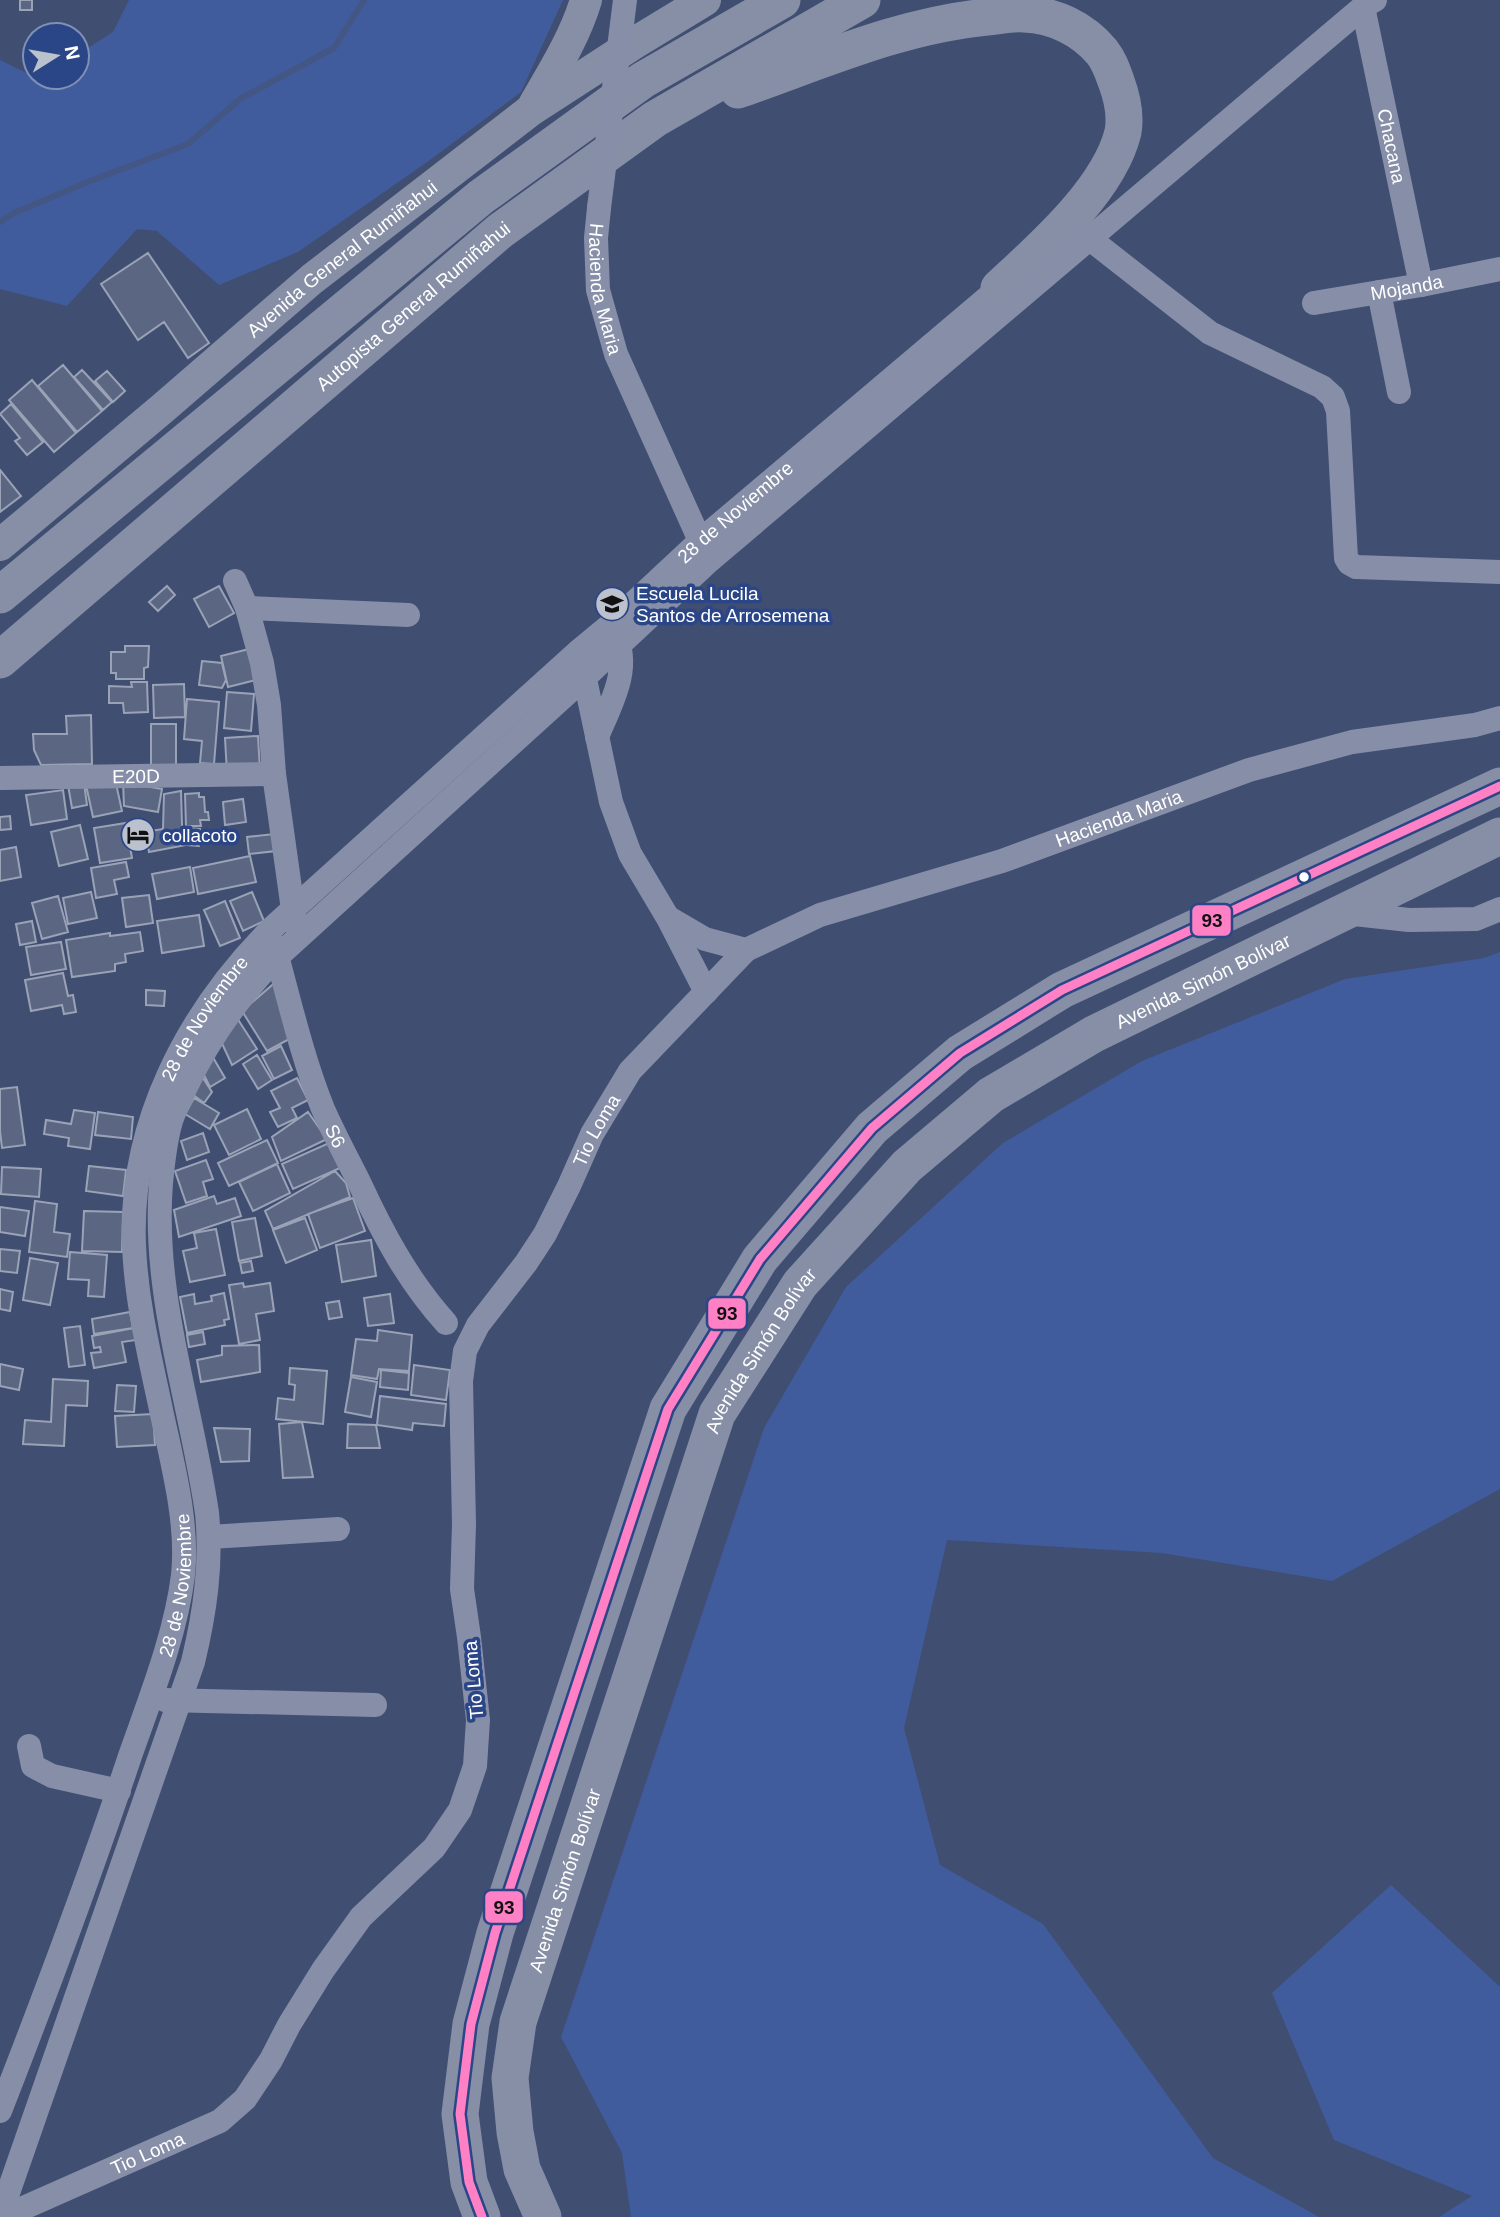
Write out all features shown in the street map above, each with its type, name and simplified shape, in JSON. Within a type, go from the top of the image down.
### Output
[{"type":"highway","name":"Autopista General Rumiñahui","points":[[0,595],[481,197],[643,80],[782,0]]},
{"type":"highway","name":"Autopista General Rumiñahui","points":[[0,660],[500,231],[655,120],[862,0]]},
{"type":"highway","points":[[655,120],[908,31],[961,20],[1022,14],[1045,16],[1075,28],[1095,43],[1109,61],[1123,99],[1123,131],[1111,164],[1091,193],[1048,243],[999,288]]},
{"type":"highway","points":[[482,2217],[469,2182],[460,2114],[471,2024],[495,1933],[668,1409],[760,1259],[872,1128],[960,1053],[1062,990],[1500,786]]},
{"type":"highway","name":"Avenida Simón Bolívar","points":[[543,2217],[522,2169],[515,2132],[510,2078],[518,2022],[717,1414],[800,1284],[907,1166],[991,1095],[1094,1034],[1500,836]]},
{"type":"main road","points":[[531,110],[558,64],[586,0]]},
{"type":"main road","points":[[636,41],[643,20],[662,0]]},
{"type":"main road","name":"Avenida General Rumiñahui","points":[[0,545],[312,279],[531,110],[636,41],[705,0]]},
{"type":"street","name":"Hacienda Maria","points":[[625,0],[596,239],[598,290],[616,354],[705,551]]},
{"type":"street","points":[[705,551],[1090,239],[1369,3]]},
{"type":"street","name":"Chacana","points":[[1369,3],[1421,285]]},
{"type":"street","points":[[1090,239],[1210,333],[1322,387],[1333,397],[1338,411],[1346,558],[1349,564],[1356,567],[1500,572]]},
{"type":"street","name":"28 de Noviembre","points":[[0,2111],[63,1950],[150,1699],[177,1608],[183,1573],[183,1532],[142,1320],[134,1242],[141,1158],[152,1114],[188,1035],[219,987],[270,930],[580,650],[615,636],[705,551],[999,288],[1058,264]]},
{"type":"street","name":"Mojanda","points":[[1314,303],[1500,269]]},
{"type":"street","points":[[1379,292],[1399,392]]},
{"type":"street","points":[[236,581],[247,608],[262,663],[269,705],[274,774],[298,940]]},
{"type":"street","points":[[247,608],[408,615]]},
{"type":"street","points":[[1,2216],[179,1701],[203,1619],[209,1578],[210,1537],[203,1483],[169,1316],[159,1227],[164,1154],[171,1119],[210,1042],[254,981],[277,957],[585,677],[615,636],[623,654],[622,670],[597,737]]},
{"type":"street","points":[[580,650],[611,802],[630,854],[668,918],[706,992]]},
{"type":"street","name":"Hacienda Maria","points":[[706,992],[746,950],[820,915],[1002,861],[1249,770],[1352,742],[1475,725],[1500,718]]},
{"type":"street","name":"E20D","points":[[0,778],[274,774]]},
{"type":"street","points":[[1344,913],[1409,920],[1476,919],[1500,909]]},
{"type":"street","points":[[668,918],[705,939],[746,950]]},
{"type":"street","name":"S6","points":[[270,930],[323,1109],[382,1232],[404,1269],[432,1308],[446,1322]]},
{"type":"street","name":"Tio Loma","points":[[1,2216],[220,2121],[245,2099],[323,1970],[361,1917],[434,1848],[460,1810],[475,1766],[478,1720],[462,1589],[464,1524],[461,1381],[465,1351],[478,1325],[545,1234],[592,1134],[630,1071],[706,992]]},
{"type":"street","points":[[210,1537],[338,1528]]},
{"type":"street","points":[[150,1699],[374,1704]]},
{"type":"street","points":[[29,1746],[33,1766],[52,1776],[118,1791]]},
{"type":"street","points":[[63,1950],[89,1961]]},
{"type":"shaded area","points":[[129,0],[563,0],[521,92],[430,160],[298,252],[219,285],[157,231],[137,229],[67,306],[0,289],[0,60],[21,70],[21,91],[91,91],[91,46],[113,32]]},
{"type":"shaded area","points":[[1500,952],[1500,1489],[1332,1581],[1162,1553],[947,1540],[904,1728],[940,1865],[1043,1924],[1213,2158],[1319,2217],[631,2217],[622,2153],[561,2037],[764,1428],[846,1287],[1003,1143],[1142,1061],[1345,979],[1484,958]]},
{"type":"shaded area","points":[[1391,1885],[1500,1987],[1500,2217],[1439,2217],[1472,2196],[1334,2140],[1272,1993]]},
{"type":"building","points":[[20,0],[32,0],[32,10],[20,10]]},
{"type":"building","points":[[148,253],[209,343],[188,358],[164,322],[138,340],[101,284]]},
{"type":"building","points":[[63,365],[102,411],[77,432],[38,386]]},
{"type":"building","points":[[82,370],[112,402],[103,410],[74,377]]},
{"type":"building","points":[[107,371],[125,391],[113,402],[95,381]]},
{"type":"building","points":[[32,380],[76,433],[54,452],[9,400]]},
{"type":"building","points":[[11,404],[43,442],[27,455],[15,441],[20,438],[0,414]]},
{"type":"building","points":[[0,470],[21,496],[0,512]]},
{"type":"building","points":[[167,586],[175,595],[158,611],[149,602]]},
{"type":"building","points":[[219,586],[234,613],[209,627],[194,599]]},
{"type":"building","points":[[125,646],[149,646],[148,667],[144,668],[144,679],[116,679],[116,673],[111,673],[111,652],[125,652]]},
{"type":"building","points":[[249,649],[256,680],[228,687],[221,656]]},
{"type":"building","points":[[202,661],[222,663],[226,680],[222,688],[199,685]]},
{"type":"building","points":[[131,682],[147,682],[148,712],[124,713],[123,703],[109,703],[109,686],[132,687]]},
{"type":"building","points":[[184,684],[185,717],[154,718],[153,685]]},
{"type":"building","points":[[227,692],[254,694],[251,731],[224,728]]},
{"type":"building","points":[[187,699],[219,702],[214,764],[200,763],[202,741],[184,739]]},
{"type":"building","points":[[91,715],[92,764],[41,765],[34,750],[33,734],[67,734],[66,716]]},
{"type":"building","points":[[151,724],[176,724],[176,771],[151,771]]},
{"type":"building","points":[[258,736],[260,771],[227,773],[225,738]]},
{"type":"building","points":[[115,779],[122,811],[93,817],[86,785]]},
{"type":"building","points":[[123,782],[162,789],[158,812],[124,806]]},
{"type":"building","points":[[84,783],[87,805],[72,808],[68,785]]},
{"type":"building","points":[[63,790],[67,819],[31,825],[26,795]]},
{"type":"building","points":[[181,791],[182,825],[186,845],[149,852],[145,832],[163,829],[164,794]]},
{"type":"building","points":[[199,793],[199,797],[204,797],[205,812],[208,812],[209,820],[200,820],[201,826],[186,826],[185,794]]},
{"type":"building","points":[[243,799],[246,822],[225,825],[223,802]]},
{"type":"building","points":[[10,816],[11,829],[0,830],[0,817]]},
{"type":"building","points":[[126,823],[132,858],[100,863],[94,828]]},
{"type":"building","points":[[80,825],[88,859],[59,866],[51,832]]},
{"type":"building","points":[[187,828],[200,829],[199,846],[187,845]]},
{"type":"building","points":[[274,834],[276,851],[249,854],[247,837]]},
{"type":"building","points":[[16,847],[21,877],[0,881],[0,850]]},
{"type":"building","points":[[250,856],[256,882],[198,894],[193,868]]},
{"type":"building","points":[[126,862],[129,877],[114,880],[117,894],[96,898],[91,868]]},
{"type":"building","points":[[190,867],[194,892],[157,899],[152,874]]},
{"type":"building","points":[[91,892],[97,918],[68,924],[63,898]]},
{"type":"building","points":[[252,892],[264,921],[243,931],[230,901]]},
{"type":"building","points":[[149,895],[153,923],[126,927],[122,898]]},
{"type":"building","points":[[58,896],[68,932],[42,939],[32,903]]},
{"type":"building","points":[[225,901],[240,938],[220,946],[204,910]]},
{"type":"building","points":[[199,915],[204,946],[162,953],[157,921]]},
{"type":"building","points":[[32,921],[36,942],[20,945],[16,924]]},
{"type":"building","points":[[140,932],[143,951],[125,954],[126,962],[115,964],[115,971],[72,977],[66,940],[110,933],[110,936]]},
{"type":"building","points":[[61,942],[66,969],[31,975],[26,947]]},
{"type":"building","points":[[63,973],[68,996],[73,995],[76,1012],[64,1014],[62,1005],[31,1011],[25,980]]},
{"type":"building","points":[[278,980],[295,1036],[267,1051],[242,1011]]},
{"type":"building","points":[[146,990],[165,991],[164,1006],[146,1005]]},
{"type":"building","points":[[237,1018],[257,1049],[232,1065],[219,1037]]},
{"type":"building","points":[[281,1046],[292,1070],[274,1079],[262,1056]]},
{"type":"building","points":[[211,1054],[225,1078],[210,1087],[200,1067]]},
{"type":"building","points":[[257,1055],[272,1080],[258,1089],[243,1064]]},
{"type":"building","points":[[201,1075],[212,1092],[204,1103],[192,1094]]},
{"type":"building","points":[[297,1078],[308,1100],[292,1108],[297,1118],[278,1127],[270,1112],[280,1108],[271,1091]]},
{"type":"building","points":[[17,1087],[25,1145],[2,1148],[0,1089]]},
{"type":"building","points":[[194,1098],[219,1113],[210,1129],[185,1114]]},
{"type":"building","points":[[247,1109],[261,1139],[229,1155],[214,1125]]},
{"type":"building","points":[[74,1110],[95,1113],[90,1149],[68,1146],[69,1138],[44,1134],[46,1120],[71,1124]]},
{"type":"building","points":[[98,1112],[133,1117],[131,1139],[95,1135]]},
{"type":"building","points":[[308,1112],[327,1139],[281,1161],[272,1137]]},
{"type":"building","points":[[203,1133],[209,1152],[187,1160],[181,1141]]},
{"type":"building","points":[[267,1140],[278,1163],[229,1186],[218,1163]]},
{"type":"building","points":[[329,1143],[340,1168],[293,1189],[282,1164]]},
{"type":"building","points":[[206,1160],[213,1179],[203,1182],[207,1196],[186,1203],[175,1171]]},
{"type":"building","points":[[277,1164],[290,1193],[253,1211],[239,1182]]},
{"type":"building","points":[[89,1166],[126,1170],[123,1196],[86,1191]]},
{"type":"building","points":[[2,1167],[41,1169],[39,1197],[1,1194]]},
{"type":"building","points":[[335,1171],[346,1183],[350,1197],[273,1229],[265,1211]]},
{"type":"building","points":[[214,1196],[217,1204],[235,1198],[241,1216],[179,1237],[174,1210]]},
{"type":"building","points":[[353,1198],[365,1231],[320,1248],[308,1214]]},
{"type":"building","points":[[35,1201],[57,1204],[54,1232],[70,1234],[67,1257],[29,1252]]},
{"type":"building","points":[[0,1207],[29,1211],[25,1236],[0,1232]]},
{"type":"building","points":[[84,1211],[123,1212],[122,1252],[82,1251]]},
{"type":"building","points":[[255,1218],[262,1256],[239,1261],[232,1222]]},
{"type":"building","points":[[305,1218],[317,1250],[286,1263],[273,1230]]},
{"type":"building","points":[[216,1229],[225,1275],[190,1282],[183,1251],[197,1248],[194,1233]]},
{"type":"building","points":[[371,1240],[376,1276],[342,1282],[336,1245]]},
{"type":"building","points":[[0,1249],[20,1251],[17,1273],[0,1271]]},
{"type":"building","points":[[70,1252],[107,1255],[104,1297],[88,1296],[89,1280],[68,1279]]},
{"type":"building","points":[[30,1258],[58,1263],[50,1305],[23,1300]]},
{"type":"building","points":[[251,1261],[253,1271],[242,1273],[240,1263]]},
{"type":"building","points":[[243,1283],[244,1287],[270,1283],[274,1311],[256,1314],[260,1340],[239,1344],[229,1285]]},
{"type":"building","points":[[0,1289],[13,1292],[10,1311],[0,1309]]},
{"type":"building","points":[[224,1293],[229,1319],[224,1320],[225,1325],[187,1333],[180,1297],[194,1294],[195,1304],[212,1301],[211,1296]]},
{"type":"building","points":[[390,1294],[394,1323],[368,1326],[364,1298]]},
{"type":"building","points":[[339,1301],[342,1317],[329,1319],[326,1303]]},
{"type":"building","points":[[130,1312],[133,1328],[94,1334],[92,1319]]},
{"type":"building","points":[[80,1326],[85,1365],[69,1367],[64,1328]]},
{"type":"building","points":[[134,1328],[136,1340],[122,1342],[126,1362],[94,1368],[91,1353],[101,1352],[100,1347],[94,1348],[92,1336]]},
{"type":"building","points":[[378,1330],[412,1335],[409,1371],[379,1369],[377,1379],[351,1375],[356,1339],[377,1341]]},
{"type":"building","points":[[203,1332],[205,1344],[189,1347],[187,1335]]},
{"type":"building","points":[[259,1345],[260,1372],[201,1382],[197,1360],[222,1355],[222,1346]]},
{"type":"building","points":[[0,1364],[23,1369],[19,1390],[0,1386]]},
{"type":"building","points":[[414,1365],[450,1370],[446,1400],[411,1395]]},
{"type":"building","points":[[290,1368],[327,1371],[323,1424],[276,1419],[278,1398],[294,1400],[295,1385],[289,1384]]},
{"type":"building","points":[[381,1370],[409,1373],[408,1390],[380,1387]]},
{"type":"building","points":[[351,1377],[377,1382],[371,1417],[345,1412]]},
{"type":"building","points":[[53,1379],[88,1381],[87,1406],[66,1405],[64,1446],[23,1444],[25,1420],[51,1422]]},
{"type":"building","points":[[117,1385],[136,1386],[134,1412],[115,1411]]},
{"type":"building","points":[[380,1396],[446,1404],[444,1426],[413,1423],[412,1430],[377,1425]]},
{"type":"building","points":[[153,1414],[155,1445],[117,1447],[115,1416]]},
{"type":"building","points":[[302,1422],[313,1477],[283,1478],[279,1424]]},
{"type":"building","points":[[348,1424],[376,1425],[380,1448],[347,1448]]},
{"type":"building","points":[[214,1428],[250,1429],[249,1461],[221,1462]]},
{"type":"waterway","points":[[0,222],[14,213],[85,183],[188,144],[240,99],[334,48],[364,0]]},
{"type":"transit line","name":"93","points":[[482,2217],[469,2182],[460,2114],[471,2024],[495,1933],[668,1409],[760,1259],[872,1128],[960,1053],[1062,990],[1500,786]]},
{"type":"place","name":"Escuela Lucila Santos de Arrosemena","points":[[612,604]]},
{"type":"place","name":"collacoto","points":[[138,835]]}]
